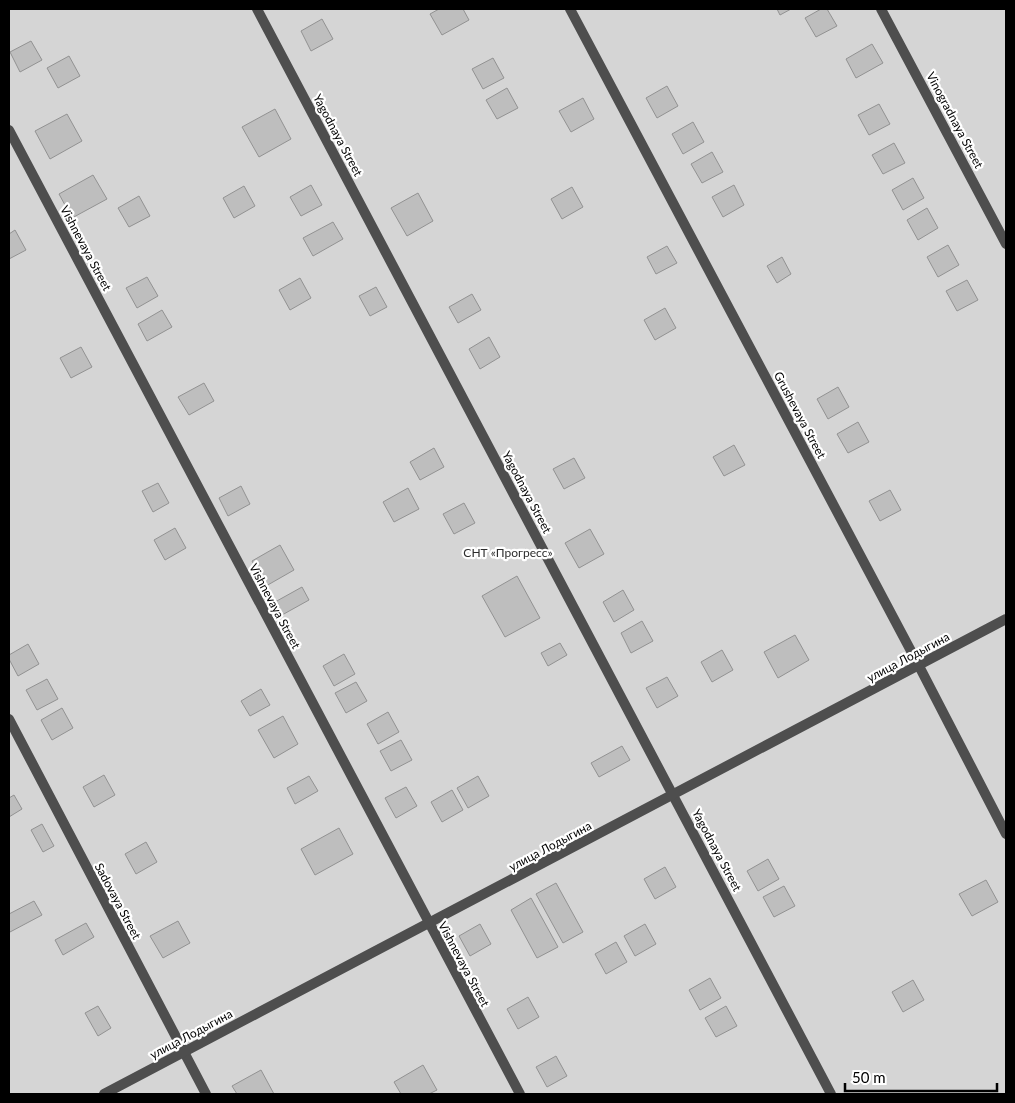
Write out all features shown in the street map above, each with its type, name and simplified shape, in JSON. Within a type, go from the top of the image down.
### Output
[{"type":"street","name":"Yagodnaya Street","points":[[257,9],[831,1094]]},
{"type":"street","name":"Grushevaya Street","points":[[570,9],[919,666],[1006,834]]},
{"type":"street","name":"Vinogradnaya Street","points":[[881,9],[1006,244]]},
{"type":"street","name":"Vishnevaya Street","points":[[9,130],[520,1094]]},
{"type":"street","name":"улица Лодыгина","points":[[104,1094],[1006,619]]},
{"type":"street","name":"Sadovaya Street","points":[[9,719],[206,1094]]},
{"type":"green space","name":"СНТ «Прогресс»","points":[[9,9],[1006,9],[1006,1094],[9,1094]]},
{"type":"building","points":[[439,9],[463,9],[469,20],[442,35],[430,14]]},
{"type":"building","points":[[777,9],[791,9],[780,15]]},
{"type":"building","points":[[821,9],[827,9],[837,26],[816,37],[805,18]]},
{"type":"building","points":[[322,19],[333,39],[311,51],[301,31]]},
{"type":"building","points":[[31,41],[42,60],[20,72],[10,52]]},
{"type":"building","points":[[872,44],[883,63],[856,78],[846,59]]},
{"type":"building","points":[[69,56],[80,76],[58,88],[47,68]]},
{"type":"building","points":[[493,58],[504,78],[483,89],[472,69]]},
{"type":"building","points":[[667,86],[678,106],[657,118],[646,98]]},
{"type":"building","points":[[507,88],[518,108],[497,119],[486,100]]},
{"type":"building","points":[[583,98],[594,119],[571,132],[559,111]]},
{"type":"building","points":[[879,104],[890,124],[869,135],[858,115]]},
{"type":"building","points":[[275,109],[291,139],[259,157],[242,127]]},
{"type":"building","points":[[67,114],[82,141],[50,159],[35,131]]},
{"type":"building","points":[[693,122],[704,142],[683,154],[672,134]]},
{"type":"building","points":[[894,143],[905,163],[883,174],[872,155]]},
{"type":"building","points":[[712,152],[723,172],[702,183],[691,164]]},
{"type":"building","points":[[93,175],[107,199],[72,218],[59,194]]},
{"type":"building","points":[[913,178],[924,198],[903,210],[892,190]]},
{"type":"building","points":[[311,185],[322,205],[301,216],[290,197]]},
{"type":"building","points":[[734,185],[744,205],[723,217],[712,197]]},
{"type":"building","points":[[244,186],[255,206],[234,218],[223,198]]},
{"type":"building","points":[[572,187],[583,207],[562,219],[551,199]]},
{"type":"building","points":[[418,193],[433,221],[407,236],[391,208]]},
{"type":"building","points":[[139,196],[150,216],[129,227],[118,208]]},
{"type":"building","points":[[927,208],[938,228],[918,240],[907,220]]},
{"type":"building","points":[[333,222],[343,239],[313,256],[303,238]]},
{"type":"building","points":[[15,230],[26,250],[9,259],[9,234]]},
{"type":"building","points":[[948,245],[959,265],[938,277],[927,257]]},
{"type":"building","points":[[667,246],[677,263],[656,274],[647,257]]},
{"type":"building","points":[[782,257],[791,274],[777,283],[767,266]]},
{"type":"building","points":[[147,277],[158,296],[137,308],[126,288]]},
{"type":"building","points":[[300,278],[311,298],[290,310],[279,290]]},
{"type":"building","points":[[967,280],[978,300],[957,311],[946,291]]},
{"type":"building","points":[[376,287],[387,307],[370,316],[359,296]]},
{"type":"building","points":[[472,294],[481,310],[458,323],[449,307]]},
{"type":"building","points":[[665,308],[676,328],[655,340],[644,320]]},
{"type":"building","points":[[162,310],[172,327],[147,341],[138,324]]},
{"type":"building","points":[[489,337],[500,357],[480,369],[469,349]]},
{"type":"building","points":[[81,347],[92,367],[71,378],[60,358]]},
{"type":"building","points":[[204,383],[214,401],[189,415],[178,397]]},
{"type":"building","points":[[838,387],[849,407],[828,419],[817,399]]},
{"type":"building","points":[[858,422],[869,442],[848,453],[837,434]]},
{"type":"building","points":[[734,445],[745,465],[724,476],[713,457]]},
{"type":"building","points":[[434,448],[444,467],[420,480],[410,462]]},
{"type":"building","points":[[574,458],[585,478],[564,489],[553,469]]},
{"type":"building","points":[[158,483],[169,503],[153,512],[142,491]]},
{"type":"building","points":[[241,486],[250,504],[228,516],[219,498]]},
{"type":"building","points":[[408,488],[419,509],[394,522],[383,502]]},
{"type":"building","points":[[890,490],[901,510],[880,521],[869,501]]},
{"type":"building","points":[[464,503],[475,523],[454,534],[443,514]]},
{"type":"building","points":[[175,528],[186,548],[165,560],[154,540]]},
{"type":"building","points":[[590,529],[604,554],[579,568],[565,543]]},
{"type":"building","points":[[280,545],[294,570],[266,586],[252,561]]},
{"type":"building","points":[[517,576],[540,618],[505,637],[482,596]]},
{"type":"building","points":[[302,587],[309,600],[282,615],[275,602]]},
{"type":"building","points":[[623,590],[634,610],[614,622],[603,602]]},
{"type":"building","points":[[642,621],[653,641],[631,653],[621,633]]},
{"type":"building","points":[[795,635],[809,660],[778,678],[764,652]]},
{"type":"building","points":[[560,643],[567,655],[548,666],[541,653]]},
{"type":"building","points":[[28,644],[39,664],[18,676],[9,659],[9,655]]},
{"type":"building","points":[[722,650],[733,670],[712,682],[701,662]]},
{"type":"building","points":[[344,654],[355,674],[334,686],[323,666]]},
{"type":"building","points":[[667,677],[678,696],[657,708],[646,688]]},
{"type":"building","points":[[47,679],[58,699],[37,710],[26,690]]},
{"type":"building","points":[[356,682],[367,701],[346,713],[335,693]]},
{"type":"building","points":[[261,689],[270,705],[250,716],[241,701]]},
{"type":"building","points":[[62,708],[73,728],[52,740],[41,720]]},
{"type":"building","points":[[388,712],[399,732],[378,744],[367,724]]},
{"type":"building","points":[[283,716],[298,744],[274,758],[258,730]]},
{"type":"building","points":[[401,740],[412,760],[391,771],[380,751]]},
{"type":"building","points":[[622,746],[630,760],[599,777],[591,763]]},
{"type":"building","points":[[104,775],[115,795],[94,807],[83,787]]},
{"type":"building","points":[[309,776],[318,791],[295,804],[287,788]]},
{"type":"building","points":[[478,776],[489,796],[468,808],[457,788]]},
{"type":"building","points":[[406,787],[417,806],[396,818],[385,798]]},
{"type":"building","points":[[452,790],[463,810],[442,822],[431,802]]},
{"type":"building","points":[[14,795],[22,809],[9,817],[9,798]]},
{"type":"building","points":[[42,824],[54,846],[43,852],[31,830]]},
{"type":"building","points":[[339,828],[353,854],[315,875],[301,849]]},
{"type":"building","points":[[146,842],[157,862],[136,874],[125,854]]},
{"type":"building","points":[[768,859],[779,879],[758,891],[747,871]]},
{"type":"building","points":[[665,867],[676,887],[655,899],[644,879]]},
{"type":"building","points":[[986,880],[998,902],[972,916],[959,894]]},
{"type":"building","points":[[556,883],[583,932],[563,943],[536,894]]},
{"type":"building","points":[[784,886],[795,906],[774,917],[763,897]]},
{"type":"building","points":[[531,898],[558,947],[537,958],[511,910]]},
{"type":"building","points":[[34,901],[42,915],[10,932],[9,914]]},
{"type":"building","points":[[178,921],[190,943],[163,958],[150,936]]},
{"type":"building","points":[[86,923],[94,937],[63,955],[55,940]]},
{"type":"building","points":[[480,924],[491,944],[470,956],[459,936]]},
{"type":"building","points":[[645,924],[656,944],[635,956],[624,936]]},
{"type":"building","points":[[616,942],[627,962],[606,974],[595,954]]},
{"type":"building","points":[[710,978],[721,998],[700,1010],[689,990]]},
{"type":"building","points":[[913,980],[924,1000],[903,1012],[892,992]]},
{"type":"building","points":[[528,997],[539,1017],[518,1029],[507,1009]]},
{"type":"building","points":[[98,1006],[111,1028],[98,1036],[85,1013]]},
{"type":"building","points":[[726,1006],[737,1026],[716,1037],[705,1018]]},
{"type":"building","points":[[556,1056],[567,1076],[547,1087],[536,1067]]},
{"type":"building","points":[[423,1065],[437,1090],[429,1094],[401,1094],[394,1082]]},
{"type":"building","points":[[261,1070],[274,1094],[237,1094],[232,1086]]}]
